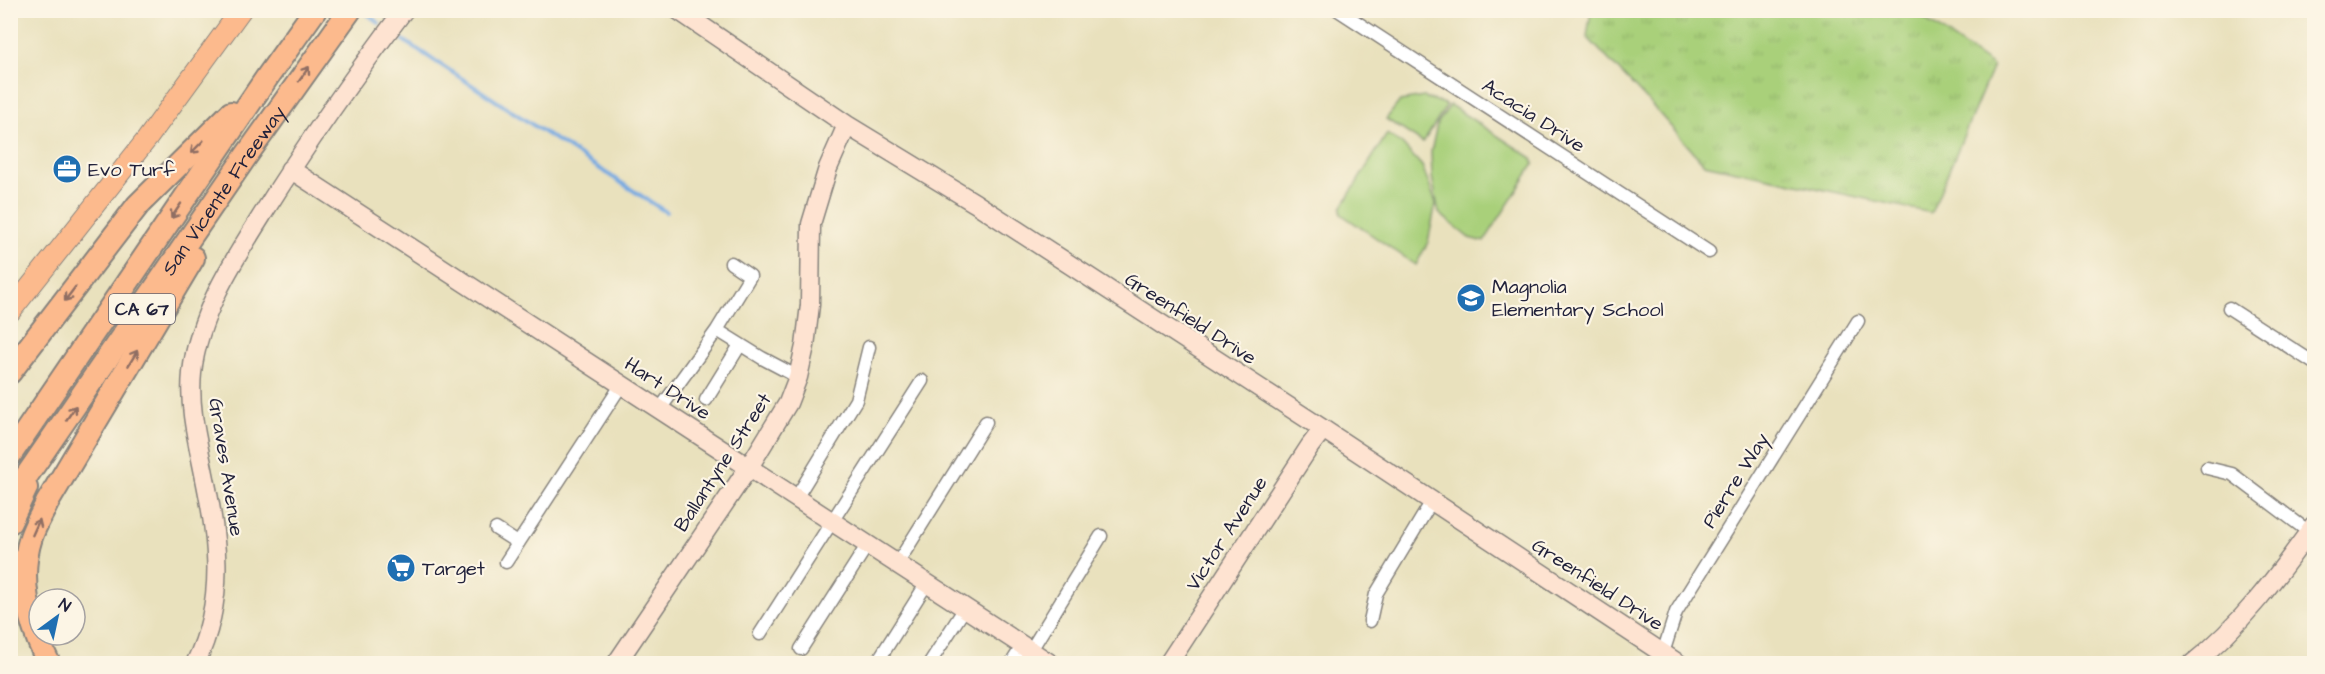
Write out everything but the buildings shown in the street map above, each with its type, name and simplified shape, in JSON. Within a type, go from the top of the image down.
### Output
[{"type":"highway","name":"San Vicente Freeway","points":[[140,265],[315,10]]},
{"type":"highway","name":"San Vicente Freeway","points":[[38,462],[246,156],[350,10]]},
{"type":"highway","points":[[10,372],[138,205],[268,76]]},
{"type":"highway","points":[[49,663],[39,644],[25,592],[25,568],[32,534],[47,503],[181,279],[246,156]]},
{"type":"highway","points":[[10,434],[140,265]]},
{"type":"highway","points":[[10,455],[140,265]]},
{"type":"highway","points":[[10,500],[38,462]]},
{"type":"highway","points":[[10,522],[38,462]]},
{"type":"main road","points":[[10,312],[147,139],[241,10]]},
{"type":"main road","name":"Graves Avenue","points":[[195,663],[207,635],[215,600],[217,571],[215,529],[193,422],[192,375],[196,351],[221,284],[290,169],[352,79],[404,10]]},
{"type":"main road","name":"Greenfield Drive","points":[[688,13],[847,125],[975,203],[1323,429],[1432,501],[1659,658],[1679,663]]},
{"type":"main road","name":"Ballantyne Street","points":[[616,663],[749,467],[788,403],[798,376],[805,346],[810,305],[811,224],[828,168],[847,125]]},
{"type":"main road","name":"Hart Drive","points":[[290,169],[1051,663]]},
{"type":"main road","name":"Victor Avenue","points":[[1168,663],[1323,429]]},
{"type":"main road","points":[[2192,663],[2250,608],[2289,562],[2312,528]]},
{"type":"street","name":"Acacia Drive","points":[[1338,10],[1709,252]]},
{"type":"street","points":[[660,409],[717,330],[750,276],[731,263]]},
{"type":"street","points":[[2229,308],[2314,363]]},
{"type":"street","name":"Pierre Way","points":[[1659,658],[1676,612],[1858,321]]},
{"type":"street","points":[[717,330],[798,376]]},
{"type":"street","points":[[706,400],[740,345]]},
{"type":"street","points":[[796,498],[856,400],[868,347]]},
{"type":"street","points":[[760,634],[922,381]]},
{"type":"street","points":[[506,562],[622,384]]},
{"type":"street","points":[[897,564],[986,422]]},
{"type":"street","points":[[2207,468],[2232,474],[2312,528]]},
{"type":"street","points":[[1370,621],[1376,594],[1432,501]]},
{"type":"street","points":[[496,529],[518,543]]},
{"type":"street","points":[[1011,663],[1027,648],[1101,537]]},
{"type":"street","points":[[801,649],[868,544]]},
{"type":"street","points":[[876,663],[927,583]]},
{"type":"street","points":[[929,663],[965,608]]},
{"type":"green space","points":[[1591,11],[1913,11],[1993,66],[1931,213],[1704,164],[1587,37]]},
{"type":"green space","points":[[1424,97],[1447,105],[1423,143],[1386,119],[1400,101]]},
{"type":"green space","points":[[1450,105],[1532,158],[1534,164],[1484,242],[1469,238],[1439,213],[1432,177],[1431,152],[1437,124]]},
{"type":"green space","points":[[1387,134],[1402,144],[1422,166],[1436,203],[1428,242],[1416,265],[1341,214],[1341,208]]},
{"type":"waterway","points":[[366,13],[379,23]]},
{"type":"waterway","points":[[403,40],[666,212]]},
{"type":"place","name":"Evo Turf","points":[[67,169]]},
{"type":"place","name":"Magnolia Elementary School","points":[[1471,298]]},
{"type":"place","name":"Target","points":[[401,568]]}]
